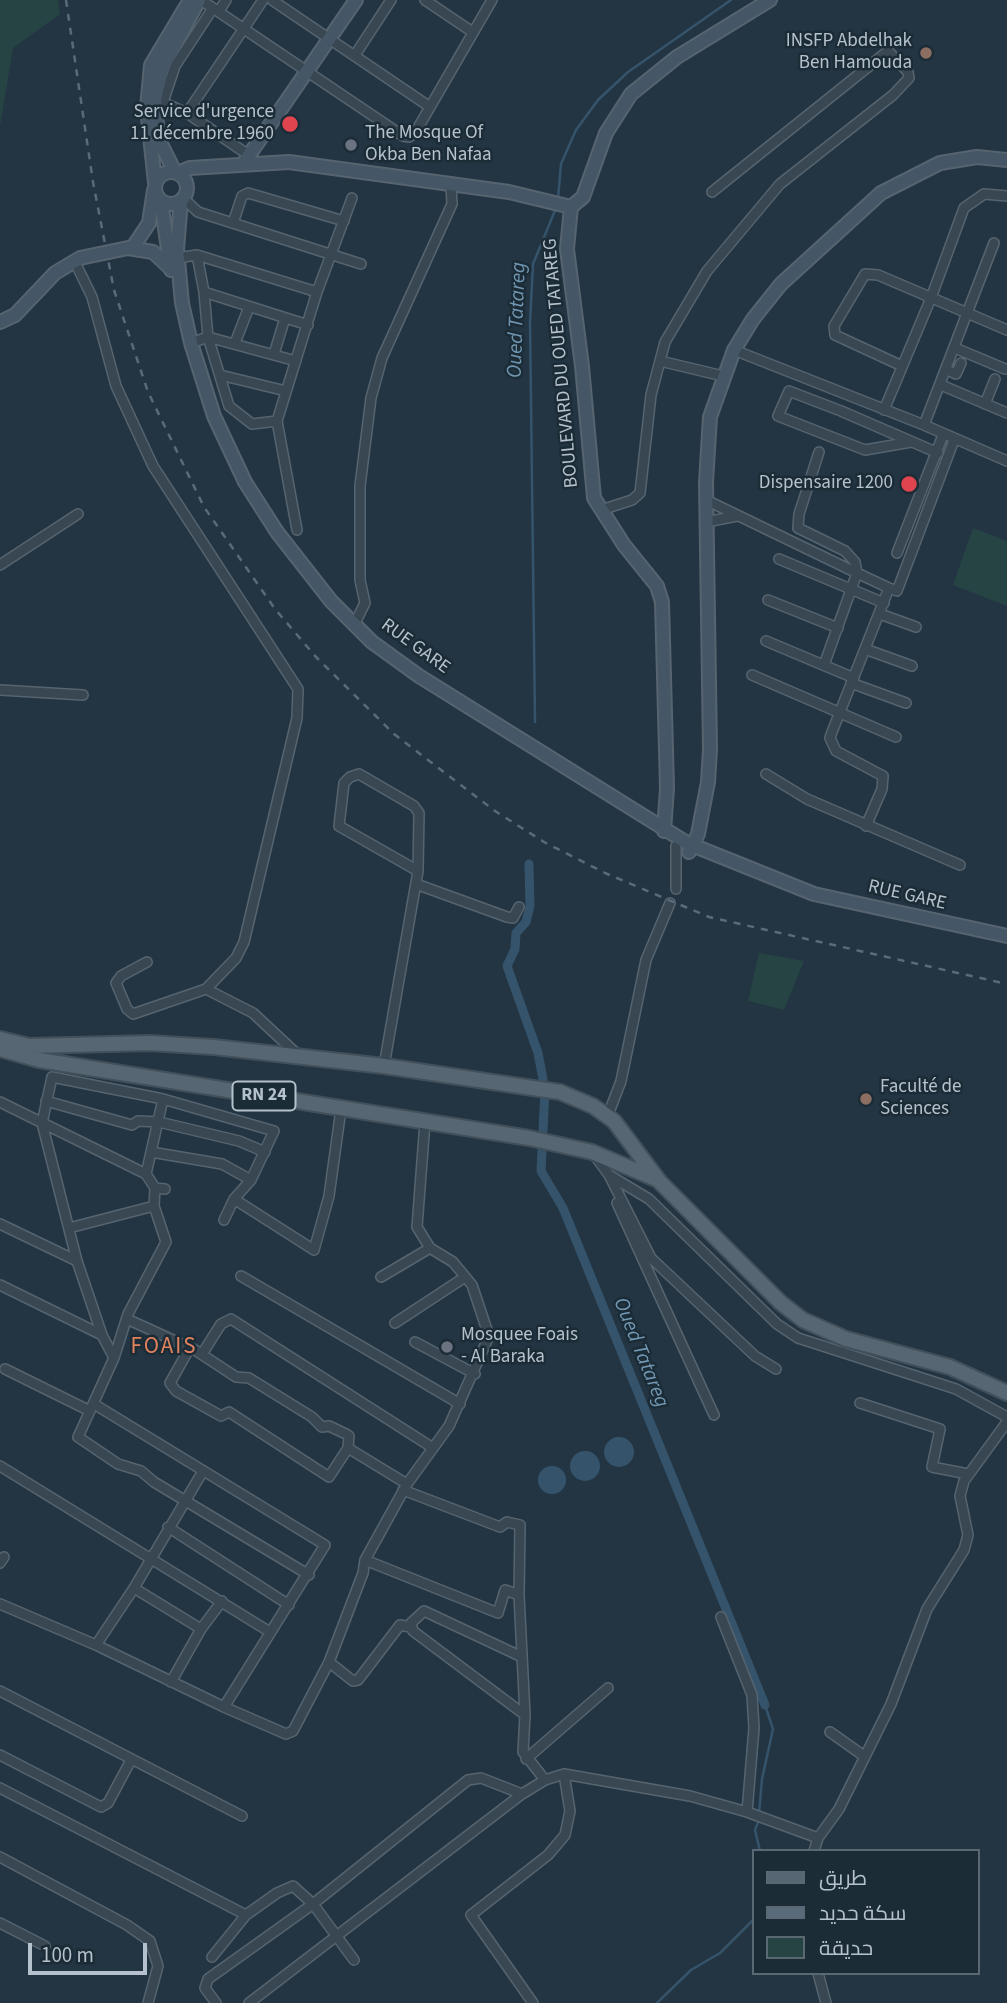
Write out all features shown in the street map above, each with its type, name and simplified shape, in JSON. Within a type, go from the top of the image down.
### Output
[{"type":"main road","points":[[134,248],[163,218],[170,195],[146,108],[151,65],[190,0]]},
{"type":"main road","points":[[134,248],[149,223],[185,179],[177,172],[158,138],[159,101],[162,69],[200,0]]},
{"type":"main road","name":"BOULEVARD DU OUED TATAREG","points":[[656,829],[667,788],[662,602],[657,586],[624,545],[601,510],[592,487],[582,366],[567,249],[567,206],[583,197],[606,133],[631,94],[677,57],[770,0]]},
{"type":"main road","points":[[246,160],[354,1]]},
{"type":"main road","points":[[684,846],[696,827],[708,782],[710,722],[706,500],[711,409],[734,351],[753,319],[782,284],[881,193],[897,182],[940,163],[977,157],[1007,160]]},
{"type":"main road","points":[[170,195],[160,174],[246,160],[322,165],[451,186],[509,192],[567,206]]},
{"type":"main road","points":[[170,195],[221,166]]},
{"type":"main road","name":"RUE GARE","points":[[170,195],[174,264],[184,345],[225,455],[258,515],[308,583],[350,629],[390,663],[684,846],[814,899],[908,920],[951,925]]},
{"type":"main road","name":"RUE GARE","points":[[163,218],[191,343],[214,415],[245,482],[277,532],[313,580],[354,625],[419,676],[656,829]]},
{"type":"main road","points":[[0,322],[13,317],[55,273],[77,259],[134,248],[159,255],[174,264]]},
{"type":"main road","points":[[0,315],[20,309]]},
{"type":"main road","points":[[684,846],[696,827]]},
{"type":"main road","points":[[696,827],[711,855]]},
{"type":"main road","name":"RUE GARE","points":[[684,846],[814,894],[942,920],[951,925]]},
{"type":"main road","points":[[951,925],[1007,936]]},
{"type":"main road","name":"RN 24","points":[[0,1039],[29,1046],[150,1043],[298,1056],[560,1092],[608,1115],[659,1181],[781,1303],[803,1320],[846,1339],[969,1375],[1007,1393]]},
{"type":"main road","name":"RN 24","points":[[0,1049],[39,1060],[528,1138],[592,1152],[659,1181]]},
{"type":"main road","name":"RN 24","points":[[935,1365],[1007,1402]]},
{"type":"street","points":[[200,0],[245,27],[403,136],[415,133],[471,31],[492,0]]},
{"type":"street","points":[[226,0],[216,9],[175,66],[159,101],[187,113],[246,160]]},
{"type":"street","points":[[187,113],[263,0]]},
{"type":"street","points":[[272,0],[430,107]]},
{"type":"street","points":[[355,55],[391,0]]},
{"type":"street","points":[[425,0],[471,31]]},
{"type":"street","points":[[601,510],[632,500],[640,493],[650,395],[660,361],[675,321],[707,271],[752,214],[780,184],[893,95],[909,78],[908,72],[888,51],[712,192]]},
{"type":"street","points":[[354,625],[365,603],[360,580],[360,486],[371,398],[382,358],[452,204],[451,186]]},
{"type":"street","points":[[233,223],[242,196],[247,193],[344,220]]},
{"type":"street","points":[[884,410],[931,298],[964,208],[984,194],[1007,196]]},
{"type":"street","points":[[170,195],[198,212],[361,264]]},
{"type":"street","points":[[296,530],[276,421],[317,292],[352,198]]},
{"type":"street","points":[[924,425],[994,243]]},
{"type":"street","points":[[197,255],[208,337],[229,406],[251,424],[276,421]]},
{"type":"street","points":[[174,264],[197,255],[317,292]]},
{"type":"street","points":[[77,259],[92,297],[116,386],[153,466],[298,689],[297,718],[244,942],[228,970],[206,989],[147,1011],[130,1013],[116,986],[117,980],[147,962]]},
{"type":"street","points":[[902,366],[835,335],[834,326],[865,274],[878,275],[1007,330]]},
{"type":"street","points":[[204,292],[308,325]]},
{"type":"street","points":[[235,343],[249,307]]},
{"type":"street","points":[[274,354],[285,318]]},
{"type":"street","points":[[191,343],[208,337],[296,361]]},
{"type":"street","points":[[955,348],[1005,369]]},
{"type":"street","points":[[734,351],[924,425],[1007,461]]},
{"type":"street","points":[[660,361],[723,376]]},
{"type":"street","points":[[947,370],[956,374],[961,362]]},
{"type":"street","points":[[220,375],[286,391]]},
{"type":"street","points":[[985,404],[995,379]]},
{"type":"street","points":[[941,385],[1007,413]]},
{"type":"street","points":[[911,442],[864,450],[779,416],[789,391],[938,453]]},
{"type":"street","points":[[897,553],[943,435]]},
{"type":"street","points":[[706,500],[897,591],[954,440]]},
{"type":"street","points":[[819,452],[799,514],[798,528],[845,551],[855,562],[857,573],[824,665]]},
{"type":"street","points":[[0,565],[78,514]]},
{"type":"street","points":[[706,522],[739,516]]},
{"type":"street","points":[[779,559],[884,603]]},
{"type":"street","points":[[866,825],[882,789],[883,776],[836,751],[830,738],[889,589]]},
{"type":"street","points":[[768,600],[838,628]]},
{"type":"street","points":[[880,614],[916,627]]},
{"type":"street","points":[[766,641],[906,703]]},
{"type":"street","points":[[865,649],[912,666]]},
{"type":"street","points":[[752,675],[896,737]]},
{"type":"street","points":[[0,690],[83,695]]},
{"type":"street","points":[[384,1066],[418,871],[419,813],[414,806],[359,774],[350,777],[344,783],[339,826],[418,871]]},
{"type":"street","points":[[766,774],[807,799],[960,865]]},
{"type":"street","points":[[676,889],[684,846]]},
{"type":"street","points":[[416,884],[508,918],[513,918],[519,907]]},
{"type":"street","points":[[608,1115],[621,1081],[646,960],[670,903]]},
{"type":"street","points":[[206,989],[253,1013],[298,1056]]},
{"type":"street","points":[[114,1358],[102,1335],[77,1261],[41,1123],[52,1077],[163,1100],[274,1131],[251,1180],[234,1199],[224,1220]]},
{"type":"street","points":[[146,1174],[163,1100]]},
{"type":"street","points":[[46,1101],[132,1125],[138,1122],[159,1122],[239,1141],[265,1152]]},
{"type":"street","points":[[0,1102],[146,1174],[160,1188],[154,1206],[166,1242],[127,1319],[114,1358],[79,1434],[80,1440],[118,1464],[141,1471],[153,1482],[309,1575]]},
{"type":"street","points":[[234,1199],[314,1250],[329,1196],[341,1109]]},
{"type":"street","points":[[0,1604],[96,1645],[286,1734],[293,1731],[329,1662],[363,1573],[365,1560],[405,1487],[460,1404],[489,1336],[478,1298],[465,1277],[453,1262],[430,1248],[417,1227],[425,1122]]},
{"type":"street","points":[[151,1152],[222,1164],[251,1180]]},
{"type":"street","points":[[592,1152],[609,1175],[651,1258],[748,1350],[776,1369]]},
{"type":"street","points":[[609,1175],[649,1199],[777,1324],[798,1338],[957,1389],[1007,1417]]},
{"type":"street","points":[[617,1191],[621,1215],[714,1415]]},
{"type":"street","points":[[69,1228],[154,1206]]},
{"type":"street","points":[[0,1224],[77,1261]]},
{"type":"street","points":[[381,1277],[430,1248]]},
{"type":"street","points":[[241,1276],[460,1404]]},
{"type":"street","points":[[395,1322],[465,1277]]},
{"type":"street","points":[[0,1285],[102,1335]]},
{"type":"street","points":[[127,1319],[202,1354],[236,1377],[249,1378],[312,1417],[322,1427],[329,1426],[349,1436],[348,1448],[329,1478],[229,1412],[221,1416],[176,1391],[170,1383],[189,1349]]},
{"type":"street","points":[[202,1354],[221,1324],[231,1320],[432,1448]]},
{"type":"street","points":[[415,1342],[475,1374]]},
{"type":"street","points":[[5,1369],[92,1407],[325,1545],[309,1575],[224,1707]]},
{"type":"street","points":[[860,1403],[940,1429],[932,1467],[968,1474]]},
{"type":"street","points":[[815,1849],[818,1838],[839,1809],[891,1704],[927,1609],[964,1550],[968,1535],[960,1496],[968,1474],[1007,1422]]},
{"type":"street","points":[[348,1448],[405,1487],[500,1527],[507,1522],[520,1524],[519,1595],[525,1715],[523,1752],[545,1780]]},
{"type":"street","points":[[0,1466],[270,1632]]},
{"type":"street","points":[[96,1645],[134,1588],[203,1471]]},
{"type":"street","points":[[168,1527],[289,1605]]},
{"type":"street","points":[[365,1560],[498,1613],[505,1590],[519,1595]]},
{"type":"street","points":[[134,1588],[201,1629]]},
{"type":"street","points":[[171,1682],[201,1629],[222,1601]]},
{"type":"street","points":[[411,1627],[416,1616],[424,1611],[522,1657]]},
{"type":"street","points":[[720,1617],[752,1695],[754,1728],[747,1812]]},
{"type":"street","points":[[329,1662],[353,1681],[358,1681],[400,1625],[411,1627],[525,1715]]},
{"type":"street","points":[[526,1759],[608,1688]]},
{"type":"street","points":[[0,1691],[242,1816]]},
{"type":"street","points":[[830,1732],[864,1756]]},
{"type":"street","points":[[0,1755],[101,1807],[108,1803],[131,1760]]},
{"type":"street","points":[[249,2003],[522,1794],[545,1780],[564,1774],[690,1796],[747,1812],[818,1838]]},
{"type":"street","points":[[533,2003],[471,1915],[548,1855],[565,1835],[570,1811],[564,1774]]},
{"type":"street","points":[[216,2003],[205,1988],[205,1982],[313,1904],[468,1780],[481,1778],[522,1794]]},
{"type":"street","points":[[0,1788],[247,1915]]},
{"type":"street","points":[[0,1857],[127,1925],[150,1941],[158,1966],[148,2003]]},
{"type":"street","points":[[212,1956],[247,1915],[277,1893],[293,1886],[313,1904],[354,1960]]},
{"type":"street","points":[[0,1923],[45,1945]]},
{"type":"street","points":[[819,1975],[826,2003]]},
{"type":"green space","points":[[0,0],[58,0],[60,14],[13,48],[0,126]]},
{"type":"green space","points":[[973,528],[1007,541],[1007,606],[953,585]]},
{"type":"green space","points":[[759,953],[804,961],[784,1010],[748,1001]]},
{"type":"water","points":[[619,1437],[625,1438],[633,1446],[633,1458],[625,1466],[619,1467],[613,1466],[605,1458],[604,1452],[605,1446],[613,1438]]},
{"type":"water","points":[[585,1451],[596,1455],[600,1466],[596,1477],[585,1481],[574,1477],[570,1466],[574,1455]]},
{"type":"water","points":[[552,1466],[562,1470],[566,1480],[562,1490],[552,1494],[542,1490],[538,1480],[542,1470]]},
{"type":"waterway","name":"Oued Tatareg","points":[[558,199],[561,164],[576,130],[598,100],[628,72],[731,0]]},
{"type":"waterway","name":"Oued Tatareg","points":[[535,722],[530,322],[533,264],[556,208]]},
{"type":"waterway","name":"Oued Tatareg","points":[[529,864],[530,906],[526,922],[516,933],[515,949],[507,966],[538,1053],[545,1090],[541,1171],[563,1208],[765,1705]]},
{"type":"waterway","name":"Oued Tatareg","points":[[759,1814],[762,1779],[773,1729],[765,1705]]},
{"type":"waterway","name":"Oued Tatareg","points":[[759,1820],[755,1830],[760,1849]]},
{"type":"waterway","name":"Oued Tatareg","points":[[657,2003],[691,1970],[720,1953],[752,1921]]},
{"type":"railway","points":[[66,0],[93,182],[114,290],[148,392],[204,507],[275,609],[316,657],[394,734],[495,811],[544,842],[605,873],[709,917],[1007,984]]},
{"type":"place","name":"INSFP Abdelhak Ben Hamouda","points":[[926,53]]},
{"type":"place","name":"Service d'urgence 11 décembre 1960","points":[[290,124]]},
{"type":"place","name":"The Mosque Of Okba Ben Nafaa","points":[[351,145]]},
{"type":"place","name":"Dispensaire 1200","points":[[909,484]]},
{"type":"place","name":"Faculté de Sciences","points":[[866,1099]]},
{"type":"place","name":"Mosquee Foais - Al Baraka","points":[[447,1347]]},
{"type":"district","name":"FOAIS","points":[[164,1348]]}]
